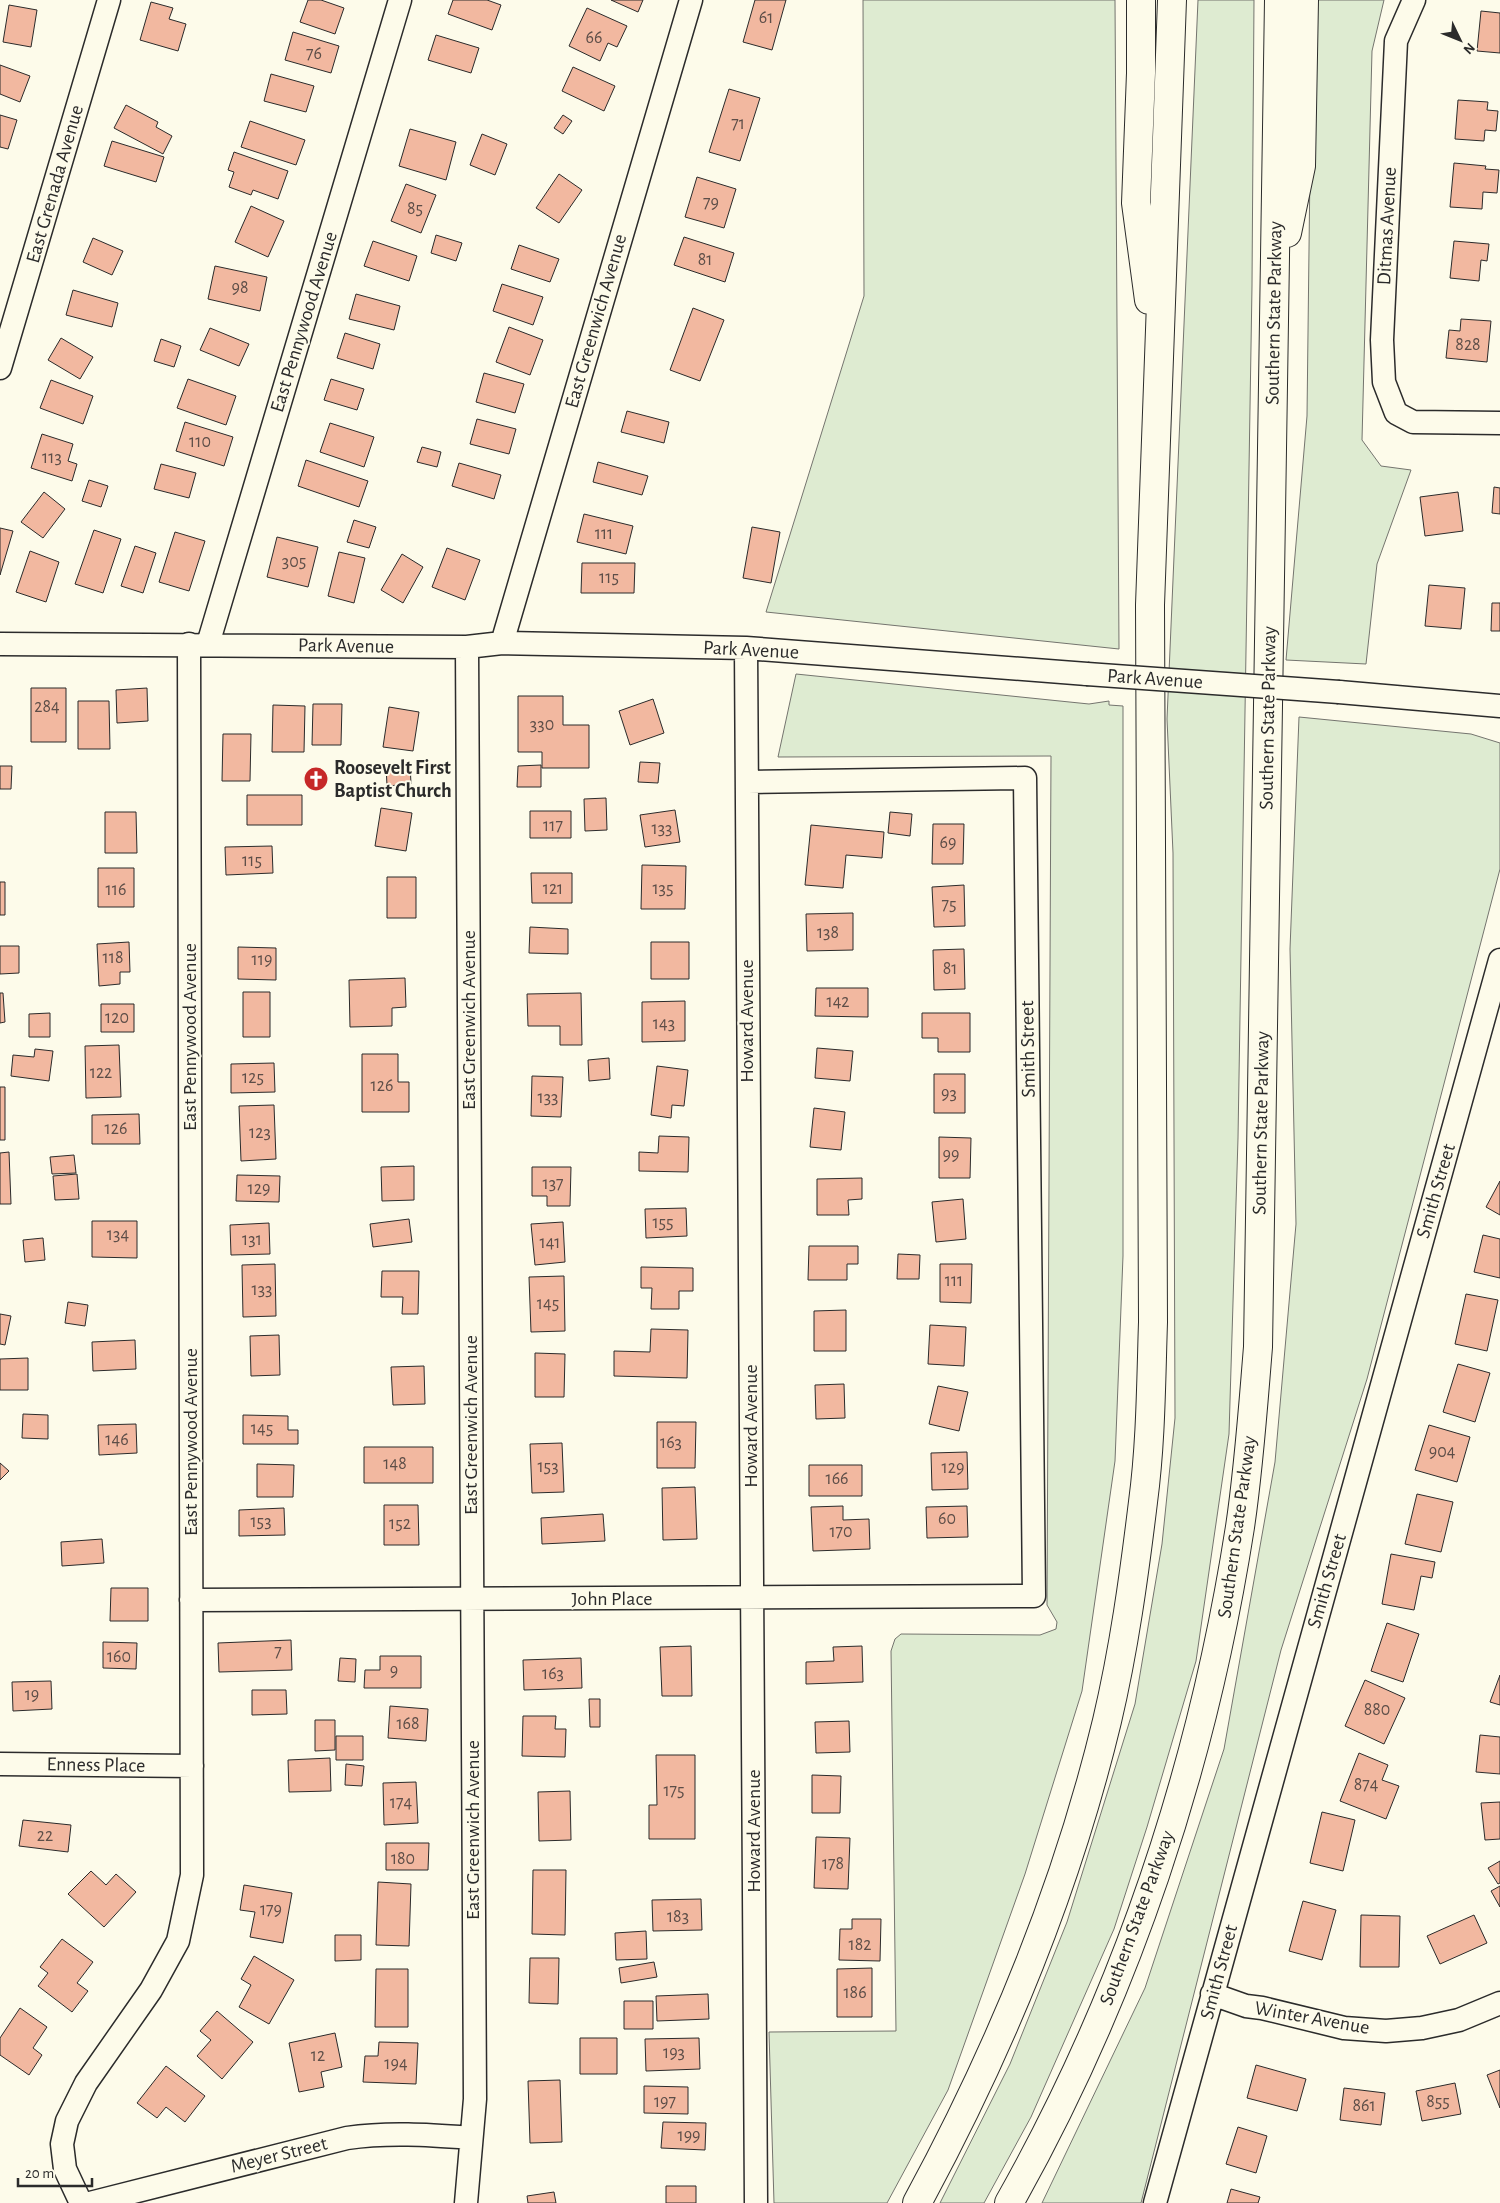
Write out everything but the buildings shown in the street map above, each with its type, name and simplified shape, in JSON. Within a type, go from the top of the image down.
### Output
[{"type":"highway","points":[[1140,0],[1141,73],[1136,203],[1159,378]]},
{"type":"highway","points":[[917,2203],[951,2140],[993,2052],[1026,1976],[1057,1893],[1084,1807],[1107,1720],[1124,1634],[1143,1501],[1151,1412],[1154,1313],[1149,728],[1150,605],[1172,0]]},
{"type":"highway","name":"Southern State Parkway","points":[[1009,2203],[1090,2042],[1125,1958],[1155,1876],[1183,1790],[1206,1702],[1225,1614],[1240,1526],[1251,1438],[1258,1347],[1279,0]]},
{"type":"highway","points":[[1274,295],[1301,166],[1304,0]]},
{"type":"street","name":"East Grenada Avenue","points":[[2,355],[109,0]]},
{"type":"street","name":"East Pennywood Avenue","points":[[81,2203],[65,2169],[62,2144],[66,2121],[86,2083],[151,1990],[178,1941],[192,1875],[191,1600],[199,644],[400,0]]},
{"type":"street","name":"East Greenwich Avenue","points":[[502,643],[691,0]]},
{"type":"street","name":"Ditmas Avenue","points":[[1414,0],[1396,41],[1382,340],[1384,382],[1396,413],[1413,422],[1500,423]]},
{"type":"street","name":"Park Avenue","points":[[0,644],[467,647],[502,643],[746,648],[1339,692],[1500,706]]},
{"type":"street","name":"East Greenwich Avenue","points":[[466,2203],[475,2098],[467,647]]},
{"type":"street","name":"Howard Avenue","points":[[746,648],[756,2203]]},
{"type":"street","name":"Smith Street","points":[[748,782],[1025,778],[1034,1596]]},
{"type":"street","name":"Smith Street","points":[[1155,2203],[1500,960]]},
{"type":"street","name":"John Place","points":[[191,1600],[752,1599],[1034,1596]]},
{"type":"street","name":"Enness Place","points":[[0,1764],[192,1766]]},
{"type":"street","name":"Winter Avenue","points":[[1212,1994],[1246,2006],[1262,2008],[1344,2028],[1386,2031],[1422,2028],[1460,2020],[1500,2003]]},
{"type":"street","name":"Meyer Street","points":[[90,2203],[347,2138],[376,2134],[413,2134],[471,2138]]},
{"type":"green space","points":[[863,0],[1115,0],[1119,649],[766,612],[864,296]]},
{"type":"green space","points":[[1198,0],[1254,0],[1252,286],[1238,1138],[1229,1434],[1196,1661],[1147,1827],[1114,1929],[1031,2117],[984,2203],[940,2203],[1010,2064],[1067,1922],[1135,1704],[1162,1544],[1175,1418],[1173,853],[1167,719]]},
{"type":"green space","points":[[1312,0],[1384,0],[1372,51],[1362,440],[1381,466],[1411,470],[1377,564],[1366,664],[1286,660],[1307,416]]},
{"type":"green space","points":[[796,674],[1089,704],[1109,701],[1109,705],[1123,706],[1123,1256],[1115,1461],[1082,1691],[1025,1874],[948,2090],[887,2203],[774,2203],[769,2032],[896,2031],[891,1651],[895,1639],[901,1634],[1040,1635],[1056,1629],[1057,1622],[1047,1605],[1051,756],[778,757]]},
{"type":"green space","points":[[1299,717],[1471,734],[1500,743],[1500,869],[1367,1379],[1281,1650],[1141,2203],[1042,2203],[1145,1988],[1224,1749],[1275,1462],[1296,1224],[1290,949]]},
{"type":"place","name":"Roosevelt First Baptist Church","points":[[316,779]]}]
